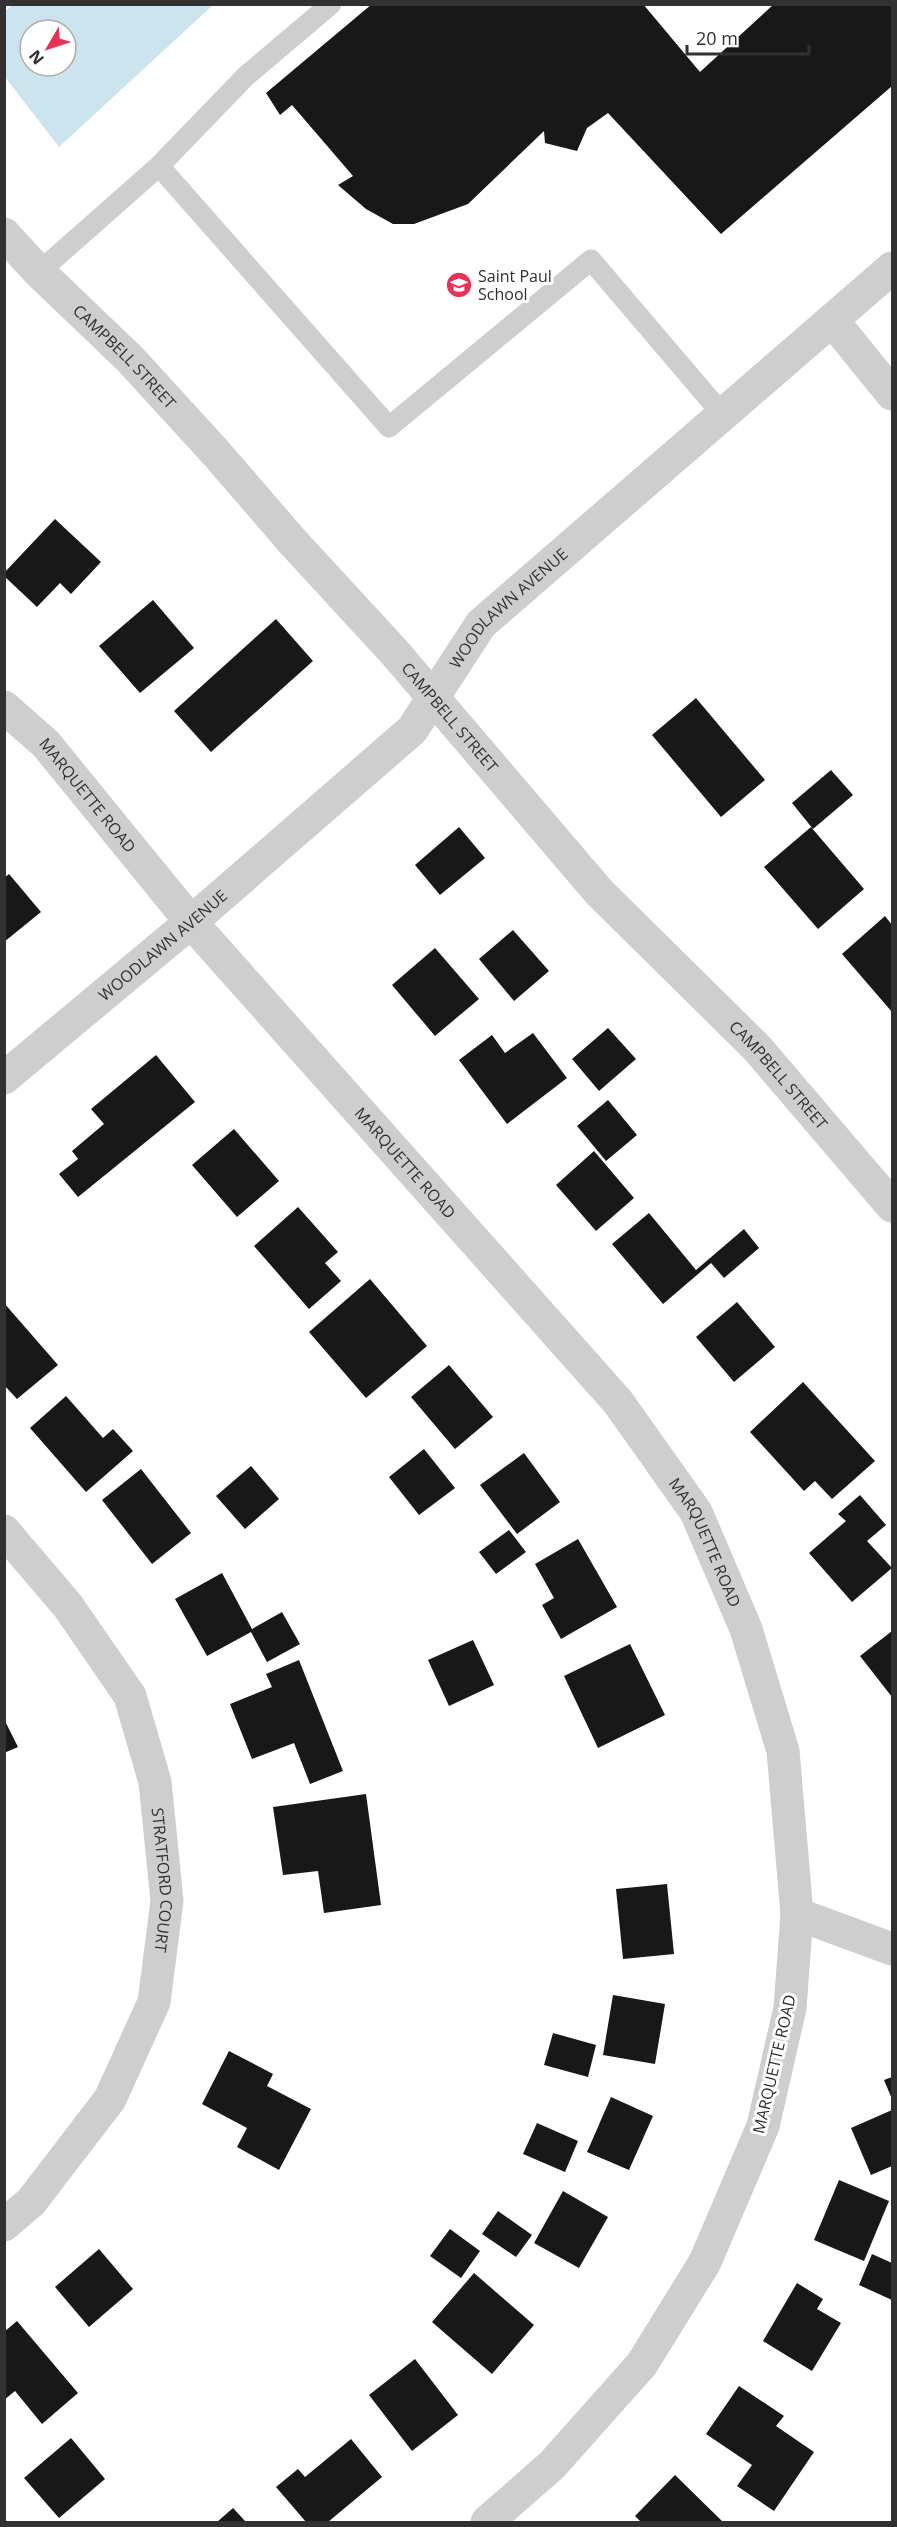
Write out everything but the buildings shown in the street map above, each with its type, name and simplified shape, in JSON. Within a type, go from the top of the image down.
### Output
[{"type":"street","name":"CAMPBELL STREET","points":[[4,234],[39,272],[130,359],[434,697],[599,892],[756,1048],[892,1206]]},
{"type":"street","name":"WOODLAWN AVENUE","points":[[4,1078],[190,922],[412,730],[481,624],[892,268]]},
{"type":"street","points":[[832,320],[892,394]]},
{"type":"street","name":"MARQUETTE ROAD","points":[[4,707],[45,744],[190,922],[618,1402],[696,1512],[746,1629],[783,1751],[797,1914],[790,2008],[763,2126],[705,2262],[642,2364],[552,2465],[487,2523]]},
{"type":"street","name":"STRATFORD COURT","points":[[4,1531],[68,1606],[130,1696],[155,1782],[167,1902],[154,2002],[110,2099],[32,2202],[4,2225]]},
{"type":"street","points":[[797,1914],[892,1949]]},
{"type":"lane","points":[[39,272],[159,166],[246,76],[331,4]]},
{"type":"lane","points":[[159,166],[389,427],[591,260],[723,415]]},
{"type":"water","points":[[12,4],[213,5],[59,147],[5,77],[5,11]]},
{"type":"place","name":"Saint Paul School","points":[[459,285]]}]
